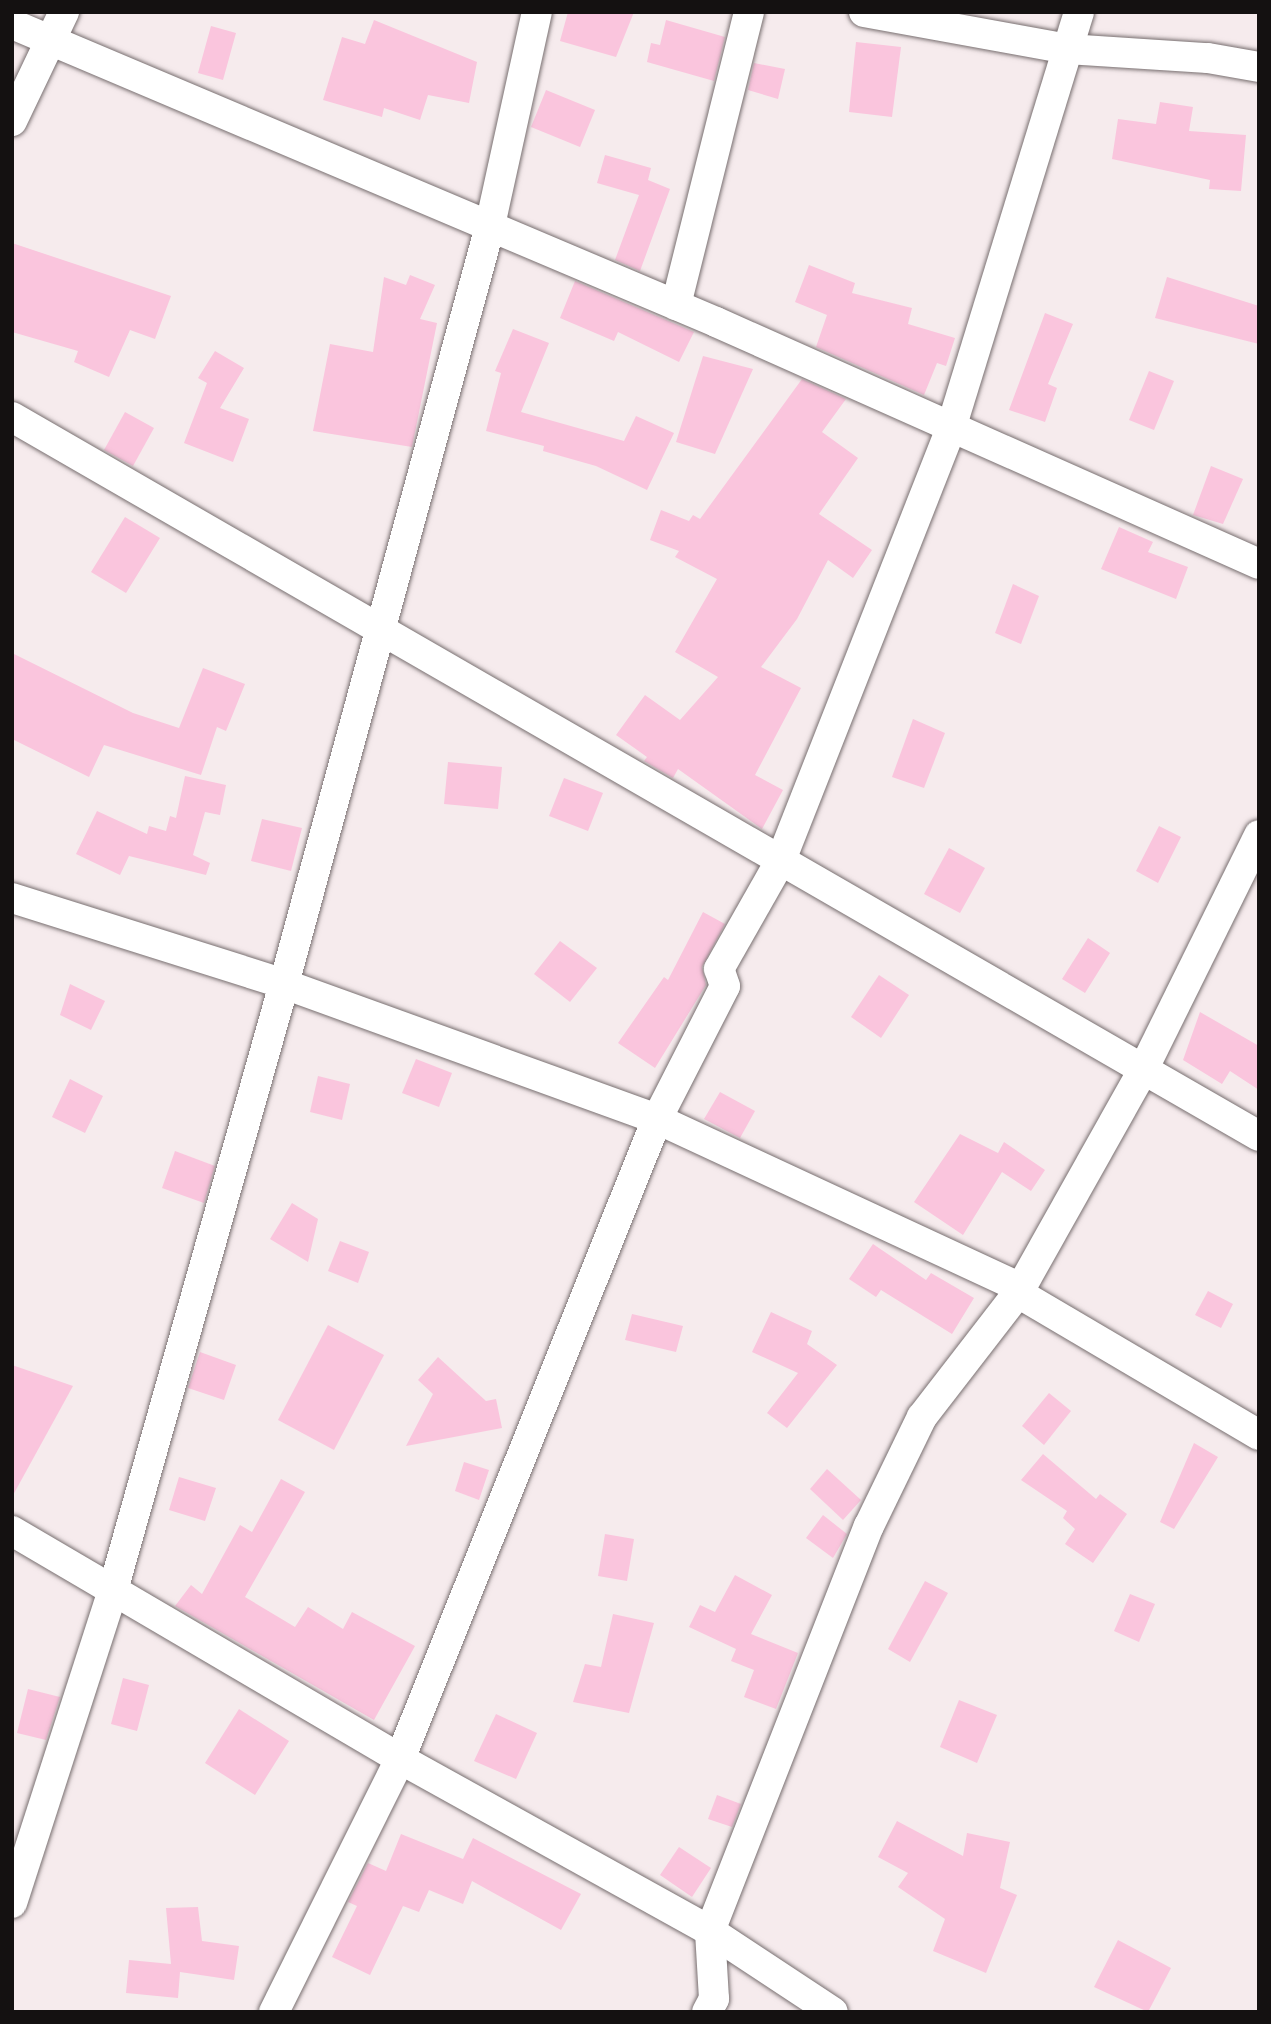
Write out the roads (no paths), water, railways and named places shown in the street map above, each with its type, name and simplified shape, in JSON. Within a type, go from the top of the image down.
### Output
[{"type":"street","points":[[12,121],[64,12]]},
{"type":"street","points":[[12,1903],[113,1590],[284,984],[489,230],[537,12]]},
{"type":"street","points":[[676,305],[749,12]]},
{"type":"street","points":[[863,12],[1067,49],[1208,58],[1259,67]]},
{"type":"street","points":[[274,2012],[400,1759],[657,1119],[725,986],[719,970],[781,860],[952,425],[1079,12]]},
{"type":"street","points":[[12,24],[489,230],[676,305],[952,425],[1259,564]]},
{"type":"street","points":[[12,417],[1259,1136]]},
{"type":"street","points":[[707,2012],[714,1999],[710,1931],[869,1526],[922,1417],[1018,1293],[1143,1070],[1259,835]]},
{"type":"street","points":[[12,898],[284,984],[657,1119],[1019,1287],[1018,1293]]},
{"type":"street","points":[[1018,1293],[1259,1435]]},
{"type":"street","points":[[12,1531],[400,1759],[710,1931],[821,2007]]}]
